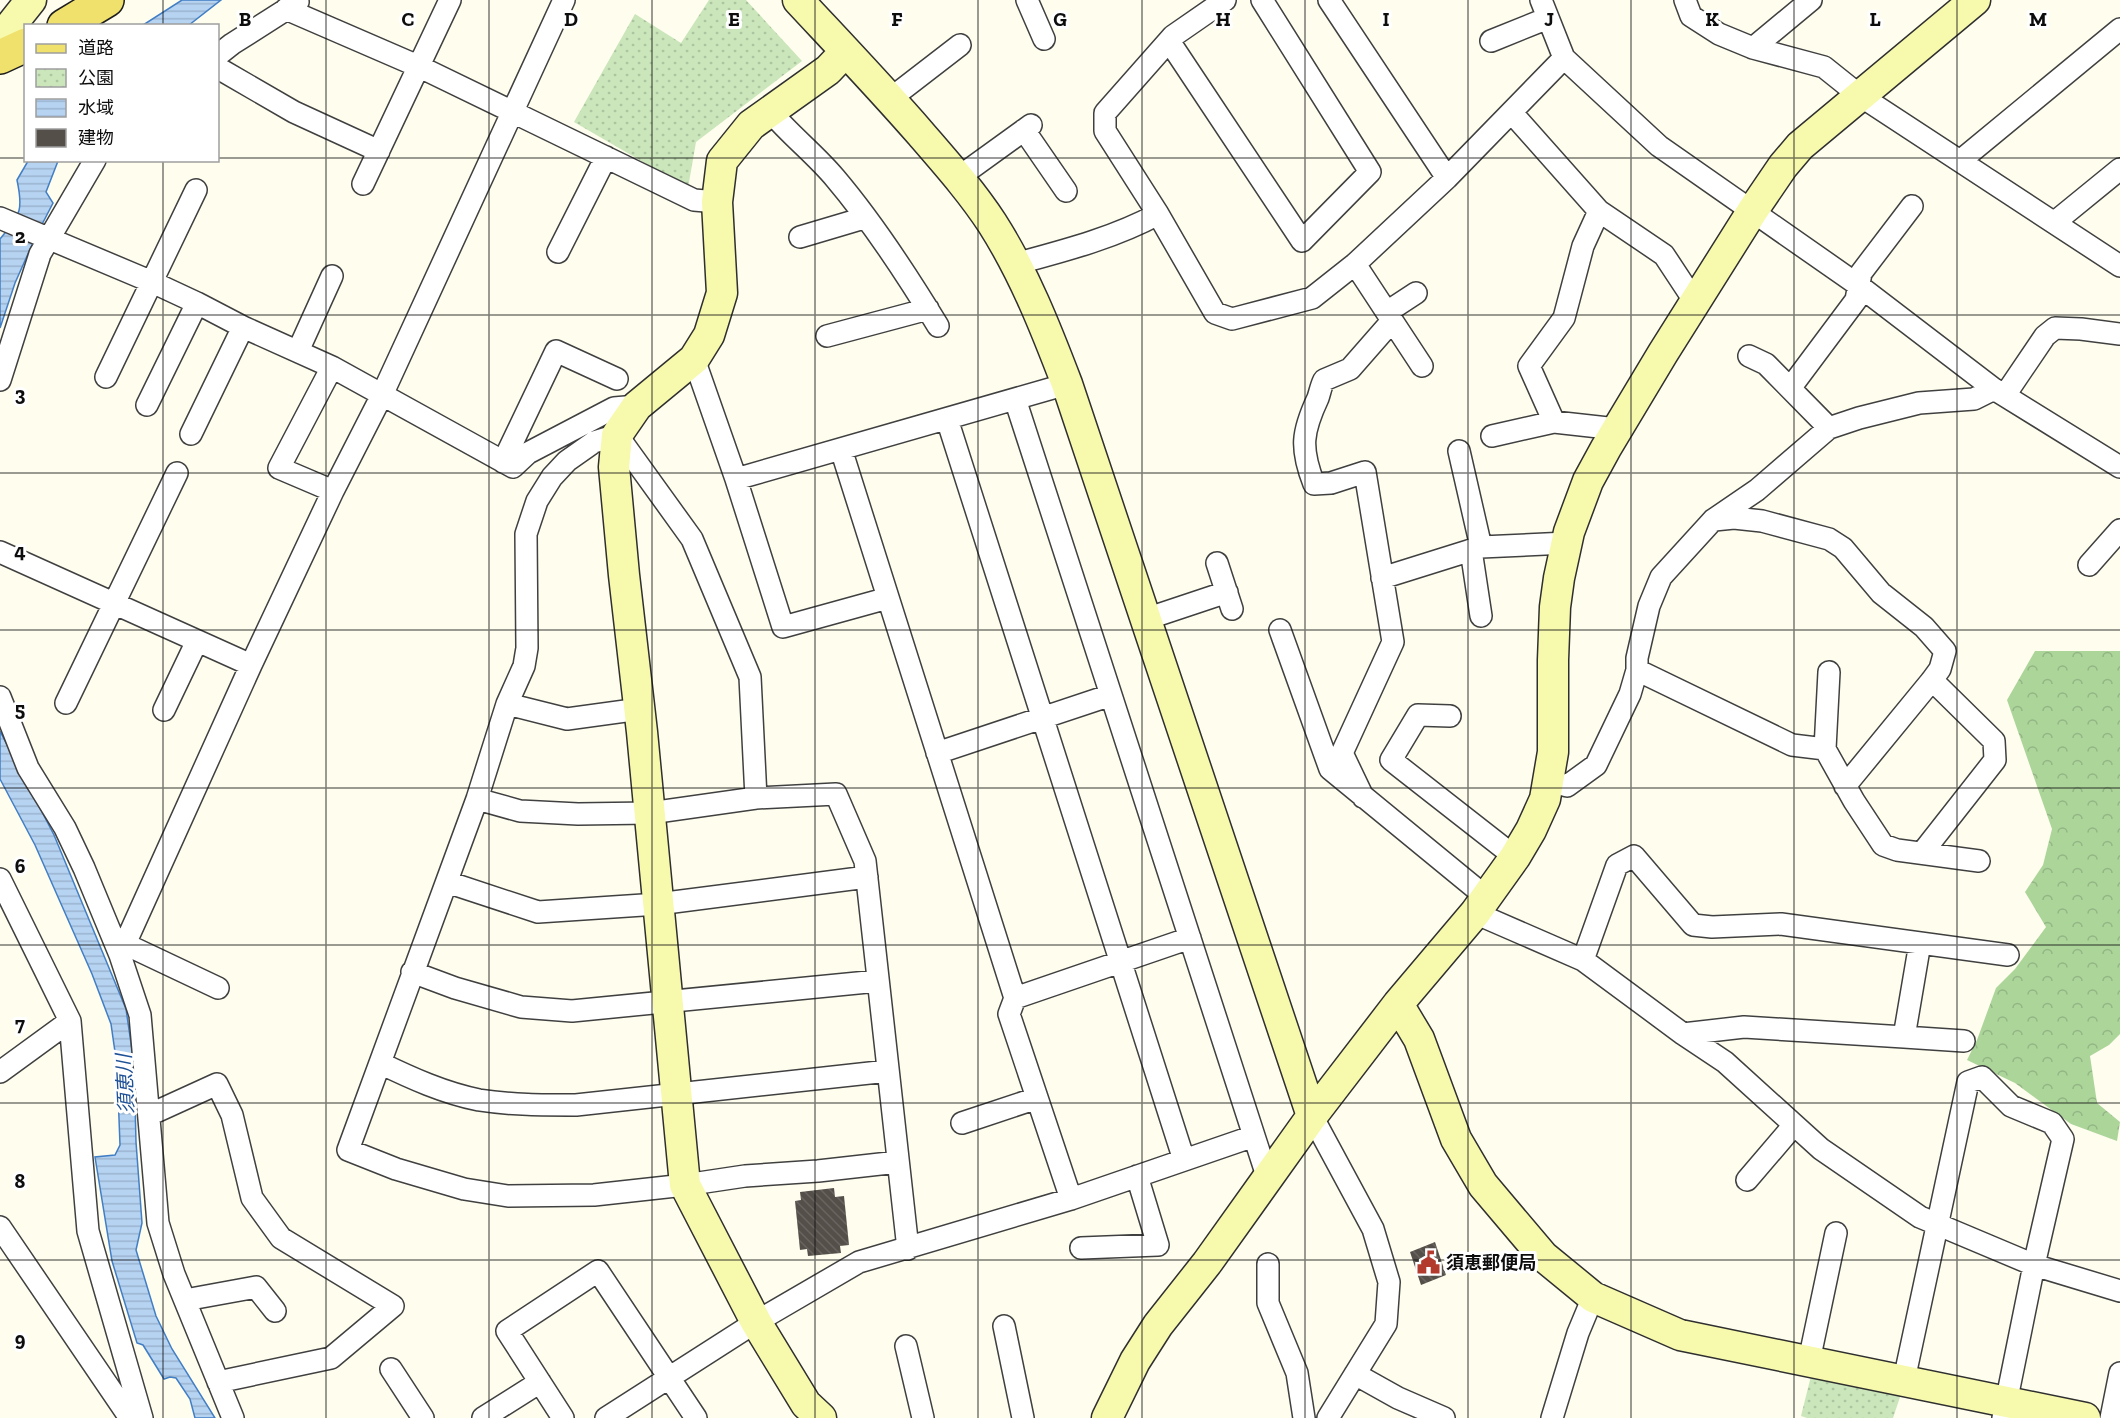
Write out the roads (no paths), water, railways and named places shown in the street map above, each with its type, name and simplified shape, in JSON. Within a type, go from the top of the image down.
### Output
[{"type":"main road","points":[[67,24],[107,0]]},
{"type":"main road","points":[[0,57],[24,46]]},
{"type":"street","points":[[0,39],[31,0]]},
{"type":"street","points":[[363,184],[450,0]]},
{"type":"street","points":[[123,950],[251,665],[381,395],[564,0]]},
{"type":"street","points":[[1026,0],[1044,39]]},
{"type":"street","points":[[1225,0],[1173,36],[1106,113],[1105,131],[1158,214],[1215,313],[1232,319],[1312,298],[1355,264],[1446,178],[1564,58]]},
{"type":"street","points":[[1169,41],[1302,241],[1370,172],[1262,0]]},
{"type":"street","points":[[1329,0],[1446,178]]},
{"type":"street","points":[[1685,0],[1691,16],[1719,34],[1753,48],[1824,67],[1859,95],[2120,266]]},
{"type":"street","points":[[1753,48],[1811,0]]},
{"type":"street","points":[[1107,1418],[1136,1361],[1158,1325],[1207,1263],[1312,1116],[1398,1004],[1480,905],[1515,857],[1531,830],[1545,799],[1553,752],[1555,608],[1559,578],[1567,543],[1588,481],[1617,429],[1753,210],[1783,166],[1800,146],[1975,0]]},
{"type":"street","points":[[219,55],[232,44],[294,4],[694,200],[717,202]]},
{"type":"street","points":[[809,4],[845,52],[959,177],[992,223],[1015,264],[1050,338],[1067,384],[1312,1116],[1373,1229],[1389,1282],[1386,1324],[1328,1418]]},
{"type":"street","points":[[1491,41],[1544,9],[1564,58],[1659,146],[1858,285],[2000,392],[2120,467]]},
{"type":"street","points":[[1960,161],[2120,29]]},
{"type":"street","points":[[890,99],[960,45]]},
{"type":"street","points":[[821,1418],[806,1404],[756,1322],[685,1185],[640,709],[614,467],[617,435],[637,405],[694,359],[709,335],[722,293],[717,202],[722,161],[751,125],[828,70],[845,52]]},
{"type":"street","points":[[219,69],[294,112],[379,151]]},
{"type":"street","points":[[770,111],[783,127],[834,177],[893,253],[933,317],[826,336]]},
{"type":"street","points":[[1512,112],[1599,211],[1664,255],[1695,302]]},
{"type":"street","points":[[959,177],[1027,128],[1066,191]]},
{"type":"street","points":[[558,252],[606,157]]},
{"type":"street","points":[[0,380],[45,238],[94,162]]},
{"type":"street","points":[[2055,222],[2120,169]]},
{"type":"street","points":[[106,377],[196,190]]},
{"type":"street","points":[[1791,387],[1857,300],[1861,273],[1912,206]]},
{"type":"street","points":[[1554,422],[1529,366],[1564,318],[1583,246],[1599,211]]},
{"type":"street","points":[[1015,264],[1060,252],[1142,223],[1158,214]]},
{"type":"street","points":[[0,218],[152,282],[243,327],[332,367],[513,467],[528,453],[614,408],[637,405]]},
{"type":"street","points":[[801,237],[864,218]]},
{"type":"street","points":[[1355,264],[1422,366]]},
{"type":"street","points":[[298,351],[332,276]]},
{"type":"street","points":[[1363,797],[1342,753],[1393,642],[1365,472],[1331,483],[1314,484],[1306,465],[1304,452],[1310,413],[1324,380],[1350,369],[1390,317],[1416,293]]},
{"type":"street","points":[[147,405],[197,303]]},
{"type":"street","points":[[191,434],[243,327]]},
{"type":"street","points":[[1549,781],[1567,786],[1596,765],[1630,694],[1649,606],[1661,577],[1713,520],[1757,490],[1829,428],[1858,418],[1919,403],[1974,399],[2000,392],[2045,336],[2055,328],[2081,328],[2120,334]]},
{"type":"street","points":[[503,462],[556,351],[617,379]]},
{"type":"street","points":[[1749,356],[1766,364],[1829,428]]},
{"type":"street","points":[[694,359],[736,479],[783,627],[888,598]]},
{"type":"street","points":[[332,367],[279,468],[333,491]]},
{"type":"street","points":[[736,479],[1067,384]]},
{"type":"street","points":[[1015,399],[1268,1179]]},
{"type":"street","points":[[947,419],[1184,1160]]},
{"type":"street","points":[[1492,436],[1554,422],[1617,429]]},
{"type":"street","points":[[617,435],[594,442],[567,461],[552,477],[537,501],[526,534],[527,648],[524,666],[507,704],[477,799],[348,1150],[396,1169],[464,1190],[508,1196],[594,1195],[745,1176],[818,1171],[898,1161]]},
{"type":"street","points":[[617,435],[692,539],[750,677],[756,798]]},
{"type":"street","points":[[841,449],[1015,998],[1009,1014],[1071,1199]]},
{"type":"street","points":[[1460,451],[1476,549],[1481,616]]},
{"type":"street","points":[[66,703],[177,473]]},
{"type":"street","points":[[1713,520],[1734,518],[1762,521],[1829,539],[1843,548],[1881,593],[1924,627],[1945,651],[1940,669],[1932,680],[1845,786]]},
{"type":"street","points":[[2089,565],[2120,530]]},
{"type":"street","points":[[1382,578],[1476,549],[1567,543]]},
{"type":"street","points":[[0,552],[251,665]]},
{"type":"street","points":[[1146,619],[1230,601],[1217,563]]},
{"type":"street","points":[[1280,630],[1330,769],[1480,905],[1583,960],[1725,1062],[1821,1149],[1920,1217],[2034,1265],[2120,1291]]},
{"type":"street","points":[[164,710],[197,641]]},
{"type":"street","points":[[1637,670],[1792,745],[1825,749]]},
{"type":"street","points":[[1829,672],[1825,749],[1845,786],[1883,845],[1897,850],[1979,861]]},
{"type":"street","points":[[1922,853],[1995,760],[1994,741],[1932,680]]},
{"type":"street","points":[[937,753],[1111,695]]},
{"type":"street","points":[[0,698],[28,768],[65,828],[123,950],[140,1015],[158,1223],[185,1300],[234,1418]]},
{"type":"street","points":[[507,704],[567,719],[640,709]]},
{"type":"street","points":[[1450,716],[1418,715],[1391,760],[1515,857]]},
{"type":"street","points":[[477,799],[520,811],[578,814],[650,813],[756,798],[836,794],[865,861],[908,1249]]},
{"type":"street","points":[[1583,960],[1617,865],[1634,856],[1693,925],[1713,927],[1782,924],[2008,955]]},
{"type":"street","points":[[447,882],[538,912],[658,904],[867,876]]},
{"type":"street","points":[[0,879],[70,1021],[88,1231],[142,1418]]},
{"type":"street","points":[[1015,998],[1190,938]]},
{"type":"street","points":[[1904,1037],[1920,943]]},
{"type":"street","points":[[123,950],[218,988]]},
{"type":"street","points":[[412,972],[455,988],[521,1007],[572,1011],[878,981]]},
{"type":"street","points":[[1398,1004],[1419,1039],[1456,1139],[1483,1185],[1543,1256],[1593,1297],[1680,1335],[1904,1380],[2005,1409],[2085,1418]]},
{"type":"street","points":[[0,1072],[70,1021]]},
{"type":"street","points":[[1683,1034],[1744,1027],[1964,1041]]},
{"type":"street","points":[[380,1063],[424,1084],[478,1099],[526,1105],[576,1105],[888,1071]]},
{"type":"street","points":[[1904,1380],[1968,1082],[1982,1077],[2011,1106],[2052,1123],[2063,1139],[2034,1265],[2005,1409]]},
{"type":"street","points":[[149,1115],[217,1084],[232,1115],[252,1198],[281,1238],[393,1306],[331,1358],[218,1382]]},
{"type":"street","points":[[962,1123],[1037,1098]]},
{"type":"street","points":[[1748,1180],[1794,1125]]},
{"type":"street","points":[[606,1418],[756,1322],[859,1262],[1071,1199],[1254,1136]]},
{"type":"street","points":[[1081,1248],[1158,1245],[1137,1176]]},
{"type":"street","points":[[0,1227],[130,1418]]},
{"type":"street","points":[[1809,1361],[1836,1233]]},
{"type":"street","points":[[1268,1264],[1268,1303],[1297,1373],[1304,1418]]},
{"type":"street","points":[[563,1418],[507,1331],[598,1271],[696,1418]]},
{"type":"street","points":[[185,1300],[256,1287],[275,1311]]},
{"type":"street","points":[[1552,1418],[1578,1333],[1593,1297]]},
{"type":"street","points":[[1004,1326],[1023,1418]]},
{"type":"street","points":[[906,1346],[923,1418]]},
{"type":"street","points":[[391,1369],[423,1418]]},
{"type":"street","points":[[2111,1418],[2120,1373]]},
{"type":"street","points":[[1355,1374],[1398,1398],[1444,1418]]},
{"type":"street","points":[[483,1418],[540,1382]]},
{"type":"water","points":[[182,0],[221,0],[190,24],[145,24]]},
{"type":"water","points":[[27,162],[58,162],[46,192],[53,203],[15,283],[0,328],[0,239],[16,218],[20,207],[17,180]]},
{"type":"water","name":"須恵川","points":[[0,731],[54,835],[126,1009],[134,1064],[136,1142],[142,1223],[136,1250],[156,1316],[172,1349],[215,1418],[195,1418],[190,1399],[176,1378],[164,1379],[143,1345],[137,1343],[112,1261],[95,1157],[115,1155],[120,1145],[117,1066],[111,1024],[92,974],[35,845],[0,779]]},
{"type":"place","name":"須恵郵便局","points":[[1428,1263]]}]
